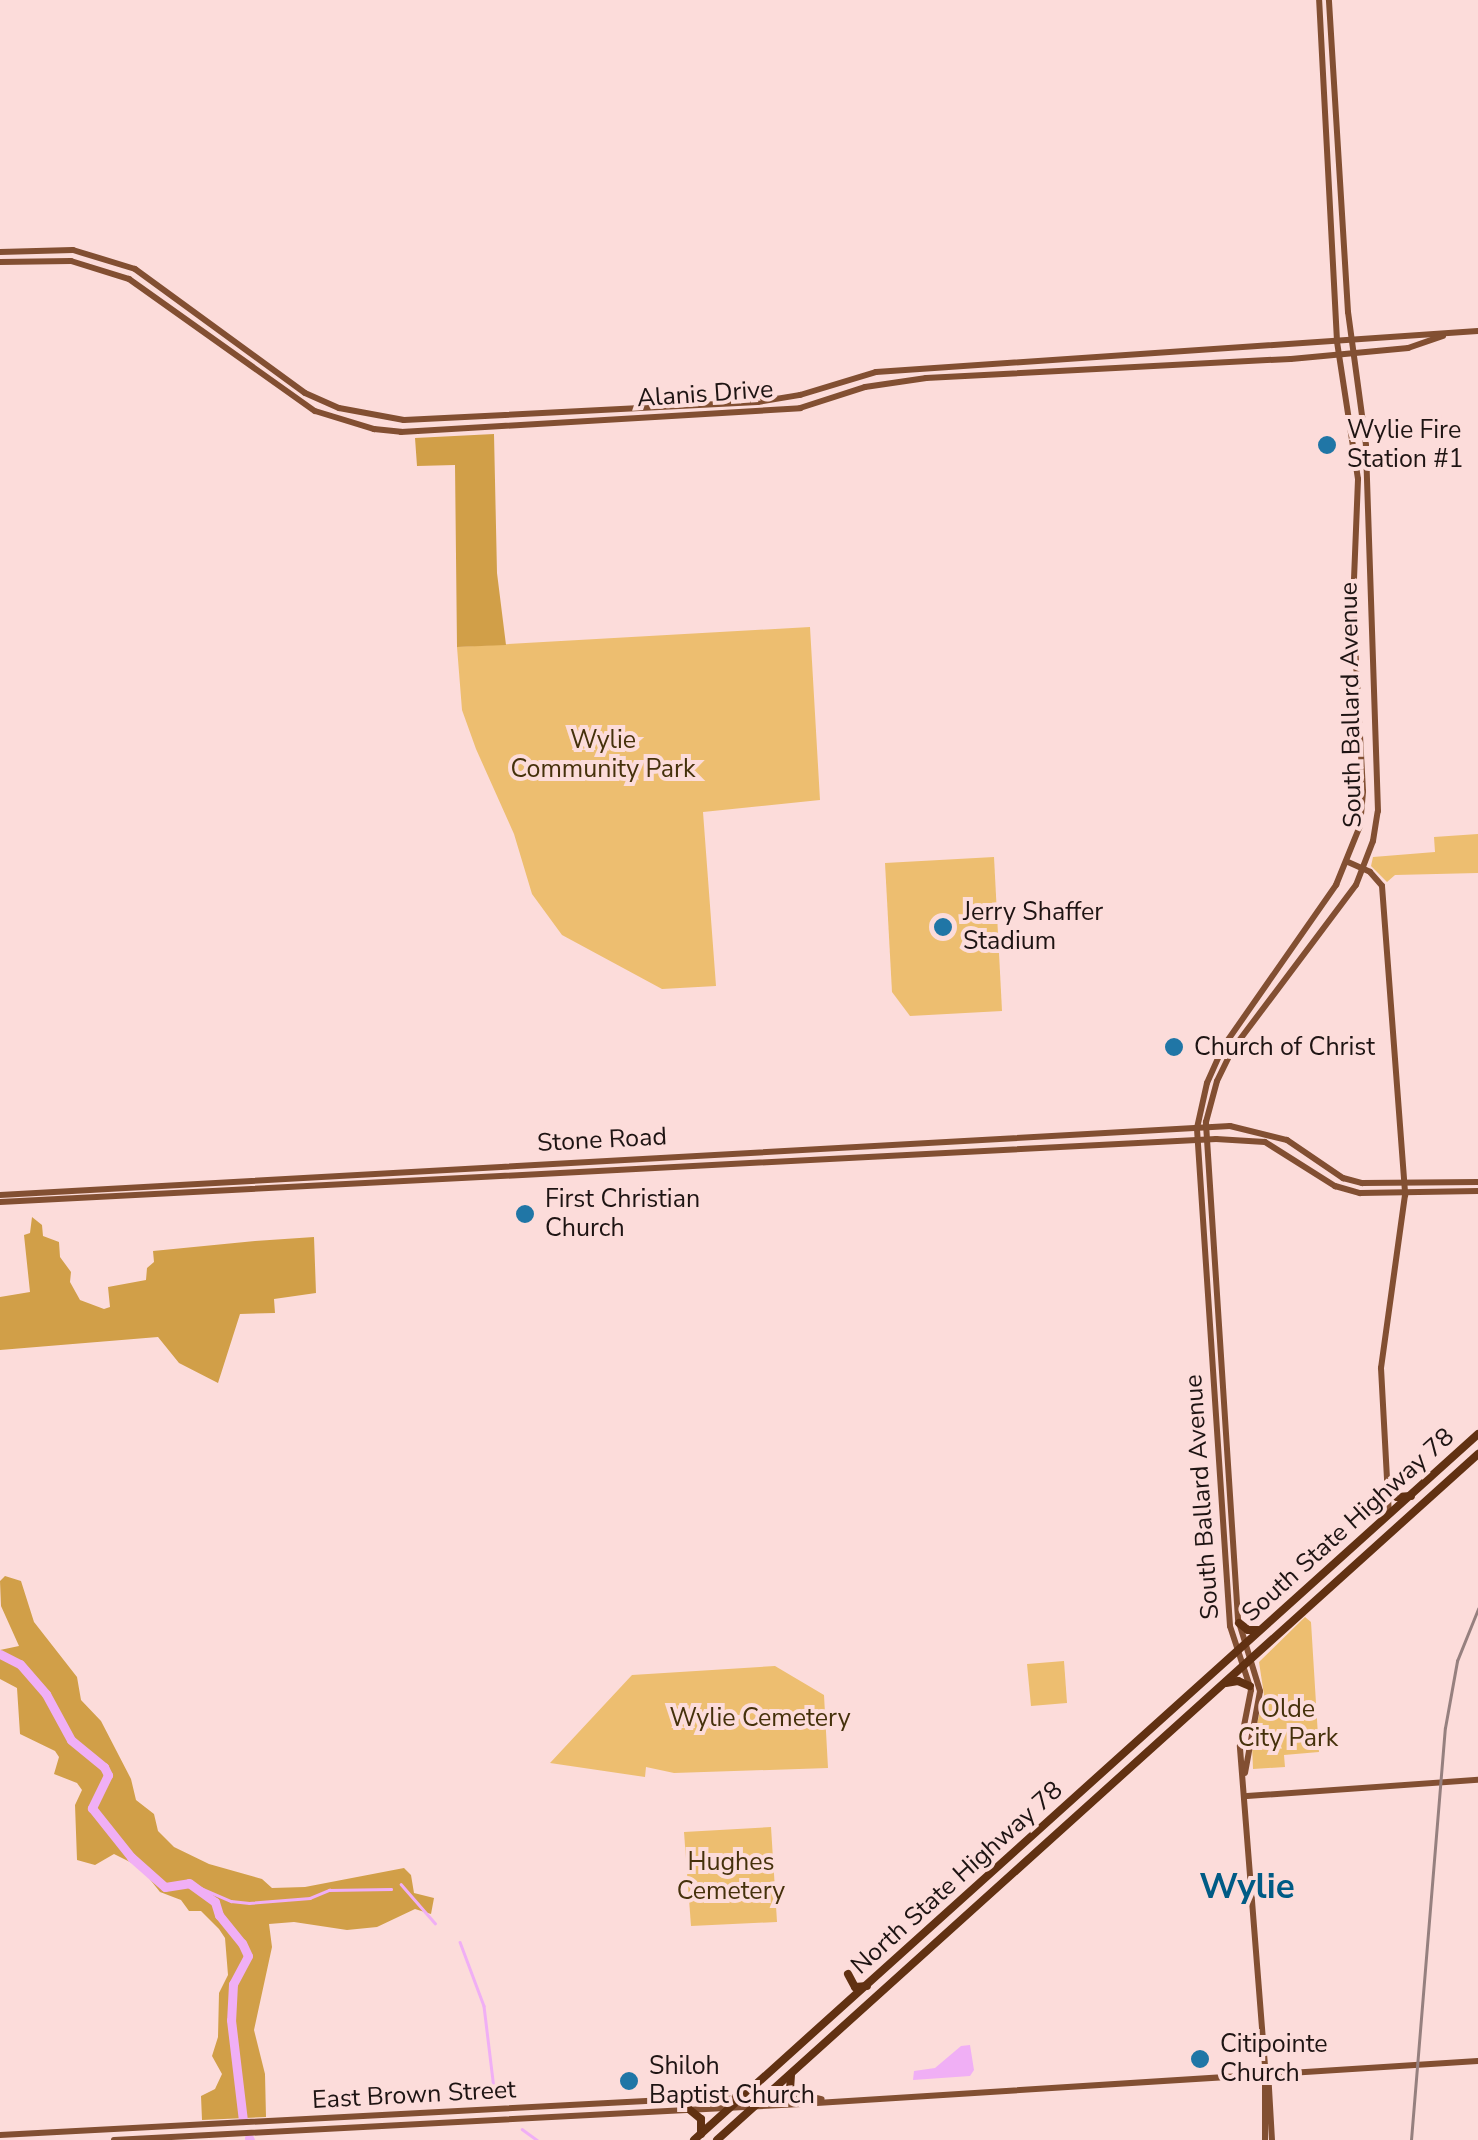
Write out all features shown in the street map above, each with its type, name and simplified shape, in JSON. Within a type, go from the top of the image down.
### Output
[{"type":"main road","name":"South Ballard Avenue","points":[[1245,1775],[1260,1696],[1230,1626],[1202,1139],[1207,1083],[1223,1046],[1348,862],[1360,826],[1362,791],[1353,604],[1358,479],[1354,432],[1338,355],[1319,0]]},
{"type":"main road","name":"South Ballard Avenue","points":[[1202,1127],[1232,1050],[1339,911],[1363,868],[1376,826],[1366,445],[1351,340],[1329,0]]},
{"type":"main road","name":"Alanis Drive","points":[[0,252],[73,250],[136,269],[305,392],[377,418],[758,402],[800,396],[876,372],[1478,331]]},
{"type":"main road","name":"Alanis Drive","points":[[0,262],[72,262],[130,279],[314,410],[374,429],[401,432],[800,408],[865,387],[926,378],[1338,355],[1408,348],[1452,333]]},
{"type":"main road","points":[[1348,862],[1363,868],[1382,886],[1405,1195],[1381,1368],[1390,1516]]},
{"type":"main road","name":"Stone Road","points":[[61,1195],[252,1179],[1202,1127],[1265,1132],[1287,1140],[1344,1178],[1402,1185],[1478,1182]]},
{"type":"main road","name":"Stone Road","points":[[0,1198],[1202,1139],[1266,1142],[1335,1186],[1360,1193],[1478,1191]]},
{"type":"main road","points":[[252,1179],[253,1188]]},
{"type":"main road","name":"South Ballard Avenue","points":[[1213,1311],[1242,1647]]},
{"type":"main road","name":"South State Highway 78","points":[[1242,1647],[1478,1434]]},
{"type":"main road","name":"South State Highway 78","points":[[1248,1661],[1478,1454]]},
{"type":"main road","points":[[1388,1490],[1397,1497],[1411,1496]]},
{"type":"main road","points":[[1239,1623],[1248,1630],[1262,1629]]},
{"type":"main road","name":"North State Highway 78","points":[[698,2137],[1242,1647]]},
{"type":"main road","name":"South Ballard Avenue","points":[[1248,1661],[1250,1686],[1240,1746],[1247,1796],[1268,2140]]},
{"type":"main road","name":"North State Highway 78","points":[[717,2140],[1248,1661]]},
{"type":"main road","points":[[1226,1683],[1238,1681],[1250,1686]]},
{"type":"main road","points":[[1247,1796],[1478,1780]]},
{"type":"main road","points":[[848,1974],[855,1987],[867,1986]]},
{"type":"main road","name":"East Brown Street","points":[[114,2140],[754,2107],[1265,2071],[1478,2061]]},
{"type":"main road","points":[[791,2074],[790,2088],[799,2095]]},
{"type":"main road","name":"East Brown Street","points":[[0,2135],[799,2095],[830,2101]]},
{"type":"main road","points":[[690,2110],[701,2119],[698,2137]]},
{"type":"main road","points":[[382,2117],[383,2128]]},
{"type":"green space","name":"Wylie Community Park","points":[[810,627],[820,800],[703,812],[716,986],[662,989],[562,935],[532,894],[514,834],[476,749],[462,710],[457,647]]},
{"type":"green space","points":[[1478,834],[1478,873],[1395,875],[1387,882],[1371,866],[1373,857],[1435,852],[1434,837]]},
{"type":"green space","name":"Jerry Shaffer Stadium","points":[[994,857],[1002,1011],[910,1016],[892,992],[885,863]]},
{"type":"green space","name":"Olde City Park","points":[[1305,1617],[1311,1622],[1319,1752],[1284,1755],[1285,1767],[1253,1769],[1252,1744],[1264,1695],[1259,1662]]},
{"type":"green space","points":[[1064,1661],[1067,1703],[1031,1706],[1027,1664]]},
{"type":"green space","name":"Wylie Cemetery","points":[[775,1666],[824,1695],[828,1768],[674,1773],[646,1767],[645,1777],[550,1763],[632,1675]]},
{"type":"green space","name":"Hughes Cemetery","points":[[771,1827],[777,1922],[691,1926],[684,1832]]},
{"type":"shaded area","points":[[494,434],[497,573],[506,645],[457,647],[455,465],[417,466],[415,438]]},
{"type":"shaded area","points":[[32,1217],[42,1225],[43,1236],[59,1242],[60,1257],[71,1272],[70,1282],[80,1300],[104,1309],[110,1307],[108,1287],[146,1280],[147,1268],[154,1262],[153,1251],[255,1241],[314,1237],[316,1293],[274,1299],[275,1313],[240,1314],[218,1383],[179,1363],[158,1337],[0,1350],[0,1297],[30,1292],[24,1235],[30,1233]]},
{"type":"shaded area","points":[[5,1576],[21,1581],[34,1622],[77,1677],[81,1700],[101,1721],[131,1779],[136,1800],[154,1814],[158,1831],[174,1847],[209,1864],[262,1879],[272,1888],[305,1887],[404,1868],[411,1875],[414,1893],[434,1898],[431,1914],[415,1909],[377,1927],[347,1930],[294,1922],[269,1924],[272,1947],[254,2030],[265,2074],[266,2117],[202,2120],[201,2096],[215,2089],[222,2074],[212,2056],[218,2037],[219,1993],[228,1975],[225,1938],[201,1911],[189,1911],[181,1900],[160,1892],[140,1867],[114,1854],[95,1865],[77,1860],[75,1805],[82,1790],[77,1783],[54,1774],[59,1757],[55,1751],[20,1734],[17,1688],[0,1679],[0,1650],[19,1646],[1,1606],[0,1581]]},
{"type":"shaded area","points":[[970,2045],[974,2070],[970,2076],[913,2080],[914,2071],[935,2068],[961,2046]]},
{"type":"waterway","points":[[0,1654],[20,1664],[46,1694],[71,1740],[104,1767],[108,1775],[92,1808],[131,1857],[165,1887],[189,1883],[215,1902],[219,1915],[242,1943],[248,1956],[233,1984],[231,2020],[243,2120]]},
{"type":"waterway","points":[[189,1883],[231,1901],[249,1903],[310,1898],[329,1890],[391,1889]]},
{"type":"waterway","points":[[401,1884],[435,1923]]},
{"type":"waterway","points":[[460,1942],[484,2006],[495,2097]]},
{"type":"waterway","points":[[522,2129],[537,2140]]},
{"type":"railway","points":[[1411,2140],[1445,1728],[1457,1661],[1478,1609]]},
{"type":"place","name":"Wylie Fire Station #1","points":[[1327,445]]},
{"type":"place","name":"Jerry Shaffer Stadium","points":[[943,927]]},
{"type":"place","name":"Church of Christ","points":[[1174,1047]]},
{"type":"place","name":"First Christian Church","points":[[525,1214]]},
{"type":"place","name":"Citipointe Church","points":[[1200,2059]]},
{"type":"place","name":"Shiloh Baptist Church","points":[[629,2081]]},
{"type":"district","name":"Wylie","points":[[1247,1887]]}]
